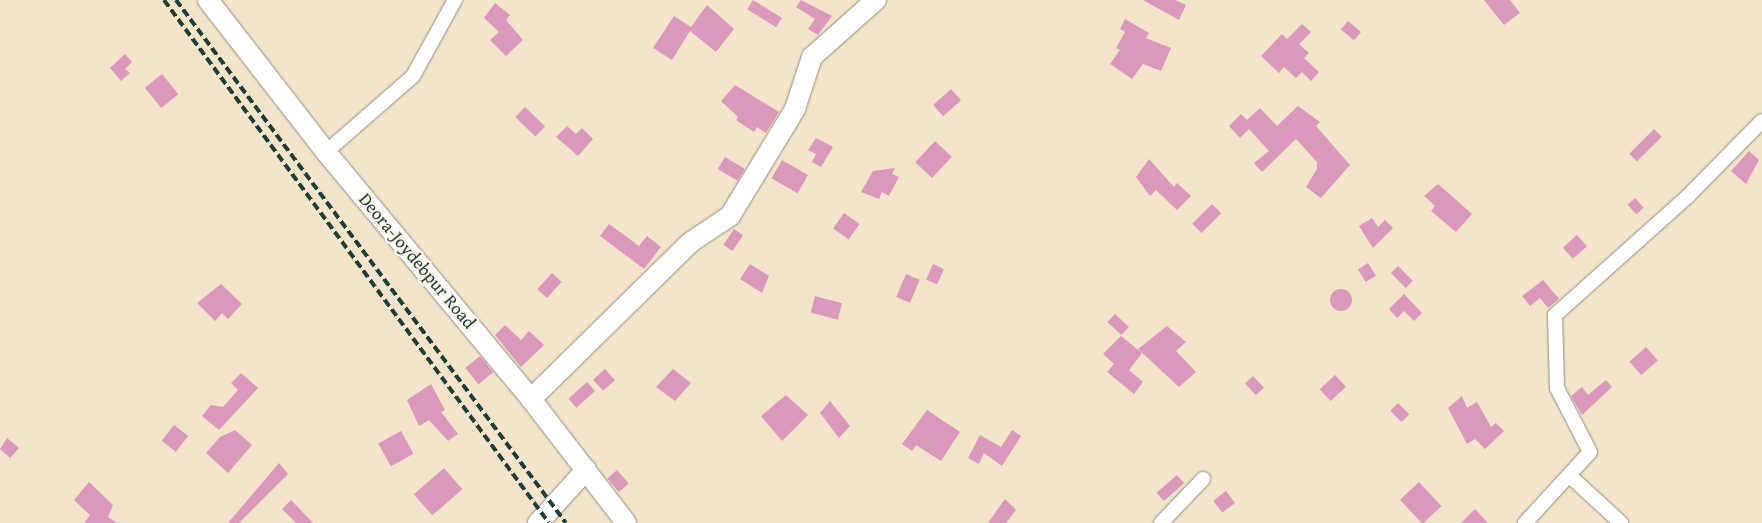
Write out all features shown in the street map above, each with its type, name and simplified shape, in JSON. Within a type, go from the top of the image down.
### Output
[{"type":"street","name":"Deora-Joydebpur Road","points":[[208,0],[326,152],[531,399],[626,523]]},
{"type":"street","points":[[326,152],[413,76],[454,0]]},
{"type":"street","points":[[531,399],[691,242],[730,216],[795,109],[812,57],[876,0]]},
{"type":"street","points":[[1525,523],[1571,477],[1590,452],[1557,388],[1553,318],[1688,196],[1762,121]]},
{"type":"street","points":[[538,523],[586,470]]},
{"type":"street","points":[[1571,477],[1621,523]]},
{"type":"street","points":[[1161,523],[1203,479]]},
{"type":"building","points":[[753,0],[782,18],[776,27],[747,9]]},
{"type":"building","points":[[801,0],[832,16],[818,35],[808,29],[815,19],[796,7]]},
{"type":"building","points":[[1143,0],[1175,0],[1186,5],[1179,20]]},
{"type":"building","points":[[1484,0],[1510,0],[1520,13],[1504,25]]},
{"type":"building","points":[[495,3],[510,15],[506,20],[523,40],[506,56],[490,40],[499,32],[484,18]]},
{"type":"building","points":[[707,5],[734,29],[716,52],[690,31],[672,60],[653,48],[674,16],[691,27]]},
{"type":"building","points":[[1125,19],[1149,33],[1146,38],[1171,48],[1161,71],[1143,64],[1132,79],[1110,64],[1120,50],[1116,48],[1125,32],[1120,29]]},
{"type":"building","points":[[1348,21],[1361,32],[1354,40],[1341,29]]},
{"type":"building","points":[[1302,24],[1311,32],[1299,44],[1309,53],[1304,58],[1319,72],[1311,81],[1302,72],[1296,78],[1284,67],[1279,73],[1261,56],[1282,34],[1287,39]]},
{"type":"building","points":[[125,54],[132,62],[125,69],[130,73],[121,81],[110,68]]},
{"type":"building","points":[[162,74],[178,94],[161,108],[145,88]]},
{"type":"building","points":[[735,85],[779,112],[766,133],[757,127],[754,132],[736,120],[738,117],[721,101]]},
{"type":"building","points":[[951,89],[961,100],[943,116],[933,105]]},
{"type":"building","points":[[1298,106],[1320,122],[1316,126],[1350,165],[1321,198],[1306,187],[1317,169],[1317,162],[1296,139],[1262,172],[1254,163],[1269,151],[1249,129],[1240,138],[1229,126],[1241,114],[1247,120],[1260,108],[1277,126]]},
{"type":"building","points":[[525,107],[545,126],[535,137],[515,117]]},
{"type":"building","points":[[567,126],[576,134],[582,128],[593,139],[578,156],[556,137]]},
{"type":"building","points":[[1654,129],[1662,137],[1637,162],[1629,154]]},
{"type":"building","points":[[816,138],[833,147],[821,167],[812,162],[816,154],[808,150]]},
{"type":"building","points":[[935,141],[952,157],[932,178],[915,162]]},
{"type":"building","points":[[1749,151],[1759,160],[1746,184],[1731,171]]},
{"type":"building","points":[[725,157],[745,169],[738,181],[718,169]]},
{"type":"building","points":[[1149,159],[1174,187],[1177,183],[1191,196],[1177,210],[1156,190],[1150,196],[1136,177]]},
{"type":"building","points":[[782,160],[808,175],[797,193],[772,178]]},
{"type":"building","points":[[895,168],[892,174],[899,177],[889,196],[882,192],[879,199],[861,192],[873,171]]},
{"type":"building","points":[[1438,184],[1472,214],[1456,232],[1431,211],[1435,206],[1424,196]]},
{"type":"building","points":[[1635,198],[1644,208],[1636,214],[1628,205]]},
{"type":"building","points":[[1212,204],[1221,213],[1201,233],[1192,224]]},
{"type":"building","points":[[844,213],[860,224],[849,239],[833,229]]},
{"type":"building","points":[[1372,218],[1378,227],[1385,220],[1393,228],[1373,248],[1359,226]]},
{"type":"building","points":[[609,224],[639,246],[647,236],[661,247],[644,269],[600,236]]},
{"type":"building","points":[[734,229],[743,235],[732,251],[723,245]]},
{"type":"building","points":[[1577,235],[1587,246],[1573,259],[1563,248]]},
{"type":"building","points":[[1368,263],[1376,276],[1366,282],[1358,269]]},
{"type":"building","points":[[750,264],[769,276],[762,293],[740,279]]},
{"type":"building","points":[[933,264],[944,269],[937,284],[926,280]]},
{"type":"building","points":[[1398,266],[1413,281],[1406,288],[1391,273]]},
{"type":"building","points":[[552,273],[562,282],[547,298],[537,289]]},
{"type":"building","points":[[906,274],[920,280],[910,303],[896,297]]},
{"type":"building","points":[[1543,280],[1559,299],[1548,308],[1540,298],[1530,306],[1522,296]]},
{"type":"building","points":[[221,284],[242,304],[228,319],[222,313],[215,321],[197,303]]},
{"type":"building","points":[[1341,289],[1349,292],[1352,300],[1349,308],[1341,311],[1333,308],[1330,300],[1333,292]]},
{"type":"building","points":[[1404,294],[1422,313],[1414,321],[1404,311],[1397,318],[1389,309]]},
{"type":"building","points":[[815,296],[842,303],[838,320],[811,312]]},
{"type":"building","points":[[1115,314],[1129,327],[1121,335],[1107,322]]},
{"type":"building","points":[[505,325],[521,340],[529,331],[544,345],[521,367],[495,335]]},
{"type":"building","points":[[1167,326],[1186,342],[1176,351],[1196,372],[1179,387],[1138,349]]},
{"type":"building","points":[[1121,336],[1142,353],[1129,370],[1143,382],[1134,394],[1107,372],[1114,364],[1103,354]]},
{"type":"building","points":[[1646,347],[1658,361],[1641,375],[1629,361]]},
{"type":"building","points":[[480,356],[493,372],[478,384],[465,368]]},
{"type":"building","points":[[605,369],[615,380],[603,391],[593,380]]},
{"type":"building","points":[[673,369],[691,383],[675,401],[656,387]]},
{"type":"building","points":[[241,373],[258,388],[219,430],[202,416],[211,405],[223,407],[238,390],[231,383]]},
{"type":"building","points":[[1335,375],[1346,387],[1331,401],[1320,389]]},
{"type":"building","points":[[1253,376],[1264,388],[1256,395],[1245,384]]},
{"type":"building","points":[[1606,380],[1612,387],[1582,415],[1571,396],[1582,387],[1588,395]]},
{"type":"building","points":[[587,382],[595,391],[576,408],[568,399]]},
{"type":"building","points":[[431,384],[445,410],[441,412],[458,434],[448,441],[429,420],[419,426],[407,400]]},
{"type":"building","points":[[786,395],[808,415],[782,441],[761,416]]},
{"type":"building","points":[[1462,396],[1467,408],[1477,402],[1491,427],[1496,423],[1504,431],[1485,449],[1475,439],[1467,444],[1448,408]]},
{"type":"building","points":[[830,401],[850,426],[839,438],[820,413]]},
{"type":"building","points":[[1398,403],[1409,414],[1402,422],[1390,411]]},
{"type":"building","points":[[927,410],[960,432],[941,461],[916,445],[912,451],[902,444]]},
{"type":"building","points":[[174,425],[188,436],[176,452],[162,441]]},
{"type":"building","points":[[235,430],[252,445],[228,473],[206,453],[220,437]]},
{"type":"building","points":[[1012,430],[1021,436],[1002,466],[984,453],[979,464],[968,458],[980,435],[1001,447]]},
{"type":"building","points":[[401,431],[414,454],[391,466],[378,444]]},
{"type":"building","points":[[7,438],[19,448],[10,458],[0,449]]},
{"type":"building","points":[[279,463],[288,474],[239,523],[228,523]]},
{"type":"building","points":[[444,468],[462,489],[432,515],[414,494]]},
{"type":"building","points":[[617,470],[629,484],[619,492],[607,479]]},
{"type":"building","points":[[1177,475],[1184,483],[1164,501],[1157,493]]},
{"type":"building","points":[[89,482],[113,505],[108,517],[117,523],[84,523],[90,515],[74,500]]},
{"type":"building","points":[[1419,482],[1442,506],[1422,523],[1400,500]]},
{"type":"building","points":[[1226,491],[1235,503],[1222,513],[1213,501]]},
{"type":"building","points":[[1005,499],[1016,510],[1006,523],[988,523]]},
{"type":"building","points":[[291,500],[313,523],[296,523],[282,509]]},
{"type":"building","points":[[1475,509],[1488,523],[1461,523]]},
{"type":"railway","points":[[164,0],[549,523]]},
{"type":"railway","points":[[176,0],[566,523]]}]
